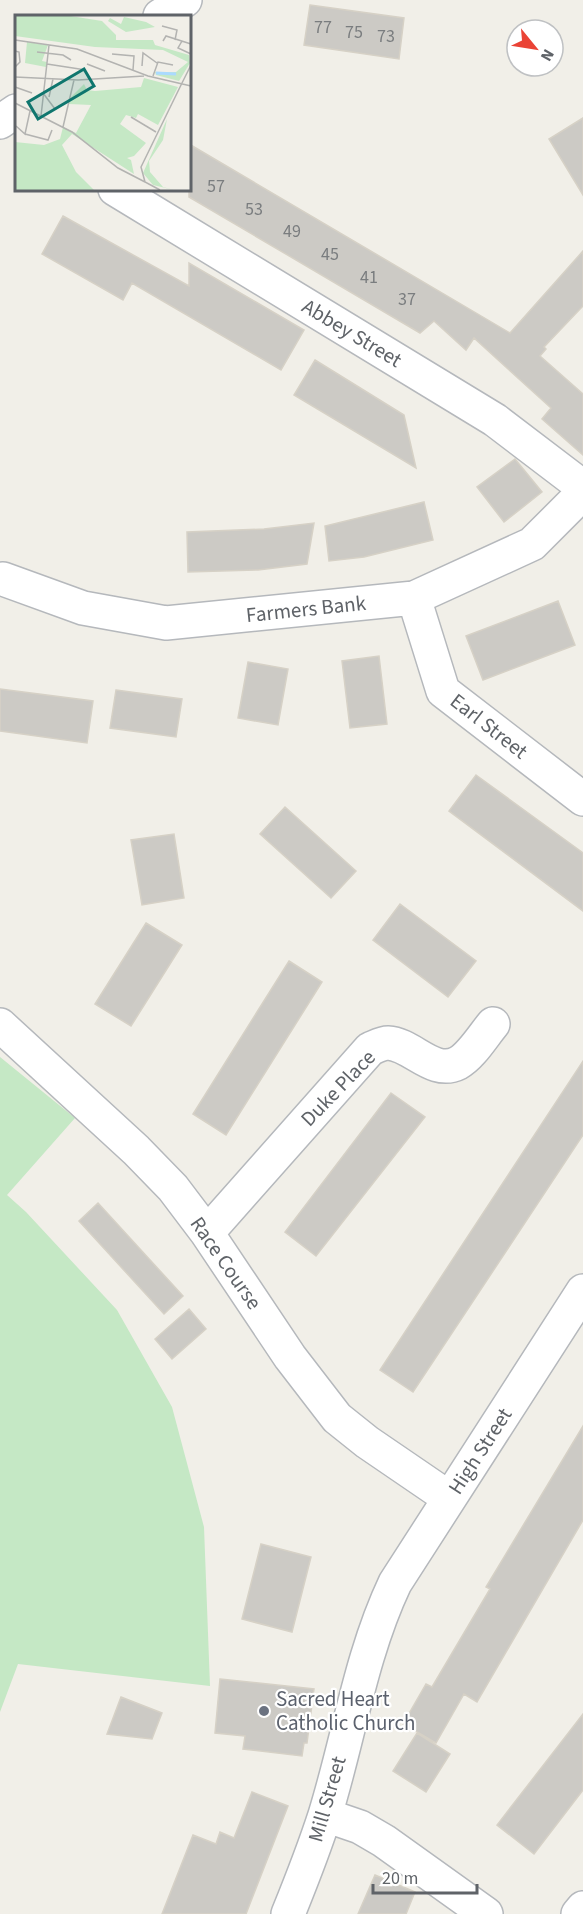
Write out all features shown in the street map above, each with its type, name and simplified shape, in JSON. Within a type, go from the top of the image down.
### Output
[{"type":"street","points":[[162,15],[185,0]]},
{"type":"street","points":[[0,122],[15,112]]},
{"type":"street","name":"Abbey Street","points":[[117,190],[495,420],[583,487]]},
{"type":"street","name":"Farmers Bank","points":[[3,579],[83,608],[166,623],[414,598],[532,544],[583,493]]},
{"type":"street","name":"Earl Street","points":[[414,598],[443,691],[583,799]]},
{"type":"street","name":"Race Course","points":[[0,1024],[136,1150],[173,1188],[207,1233],[290,1357],[337,1418],[367,1442],[449,1498]]},
{"type":"street","name":"Duke Place","points":[[207,1233],[370,1049],[386,1043],[402,1046],[431,1063],[446,1066],[459,1062],[493,1024]]},
{"type":"street","name":"High Street","points":[[381,1613],[395,1583],[583,1291]]},
{"type":"street","name":"Mill Street","points":[[288,1914],[325,1815],[350,1712],[381,1613]]},
{"type":"street","points":[[325,1815],[360,1827],[384,1841],[486,1914]]},
{"type":"street","points":[[578,1914],[583,1908]]},
{"type":"green space","points":[[0,1057],[75,1118],[7,1195],[26,1212],[117,1310],[172,1407],[204,1527],[210,1686],[18,1664],[0,1712]]},
{"type":"building","points":[[310,5],[404,18],[399,59],[304,45]]},
{"type":"building","points":[[583,118],[583,195],[549,139]]},
{"type":"building","points":[[190,145],[510,333],[583,251],[583,306],[544,347],[546,349],[540,356],[583,394],[583,455],[542,419],[551,408],[474,338],[466,350],[434,321],[420,333],[189,197]]},
{"type":"building","points":[[63,216],[189,286],[189,263],[304,330],[281,370],[132,283],[123,300],[42,254]]},
{"type":"building","points":[[315,360],[404,415],[416,468],[294,395]]},
{"type":"building","points":[[515,459],[542,492],[504,522],[477,487]]},
{"type":"building","points":[[424,502],[433,540],[364,557],[329,561],[325,526]]},
{"type":"building","points":[[314,523],[307,564],[258,570],[188,572],[187,532],[264,529]]},
{"type":"building","points":[[558,601],[575,645],[483,680],[466,636]]},
{"type":"building","points":[[379,656],[387,724],[350,728],[342,661]]},
{"type":"building","points":[[248,662],[288,669],[278,725],[238,718]]},
{"type":"building","points":[[0,689],[93,701],[87,743],[0,731]]},
{"type":"building","points":[[116,690],[182,699],[176,737],[110,728]]},
{"type":"building","points":[[476,775],[583,853],[583,911],[449,811]]},
{"type":"building","points":[[285,807],[356,871],[331,898],[260,834]]},
{"type":"building","points":[[174,834],[184,898],[142,905],[131,840]]},
{"type":"building","points":[[400,904],[476,961],[448,997],[373,940]]},
{"type":"building","points":[[146,923],[182,945],[131,1026],[95,1004]]},
{"type":"building","points":[[289,961],[322,982],[226,1135],[193,1114]]},
{"type":"building","points":[[583,1061],[583,1135],[413,1392],[380,1370]]},
{"type":"building","points":[[391,1093],[425,1117],[316,1256],[285,1232]]},
{"type":"building","points":[[98,1203],[183,1296],[164,1314],[79,1221]]},
{"type":"building","points":[[189,1309],[206,1329],[172,1359],[155,1339]]},
{"type":"building","points":[[583,1426],[583,1520],[477,1702],[464,1694],[436,1743],[403,1724],[426,1684],[432,1687],[490,1589],[486,1587]]},
{"type":"building","points":[[261,1544],[311,1557],[292,1632],[242,1619]]},
{"type":"building","name":"Sacred Heart Catholic Church","points":[[220,1679],[314,1689],[307,1743],[304,1743],[302,1756],[243,1749],[245,1736],[215,1733]]},
{"type":"building","points":[[121,1697],[162,1713],[152,1739],[107,1734]]},
{"type":"building","points":[[583,1714],[583,1790],[534,1854],[497,1825]]},
{"type":"building","points":[[417,1733],[450,1754],[426,1792],[393,1771]]},
{"type":"building","points":[[252,1792],[288,1806],[246,1914],[162,1914],[193,1835],[216,1844],[220,1832],[234,1838]]},
{"type":"building","points":[[375,1875],[415,1892],[406,1914],[358,1914]]},
{"type":"place","name":"Sacred Heart Catholic Church","points":[[264,1711]]}]
